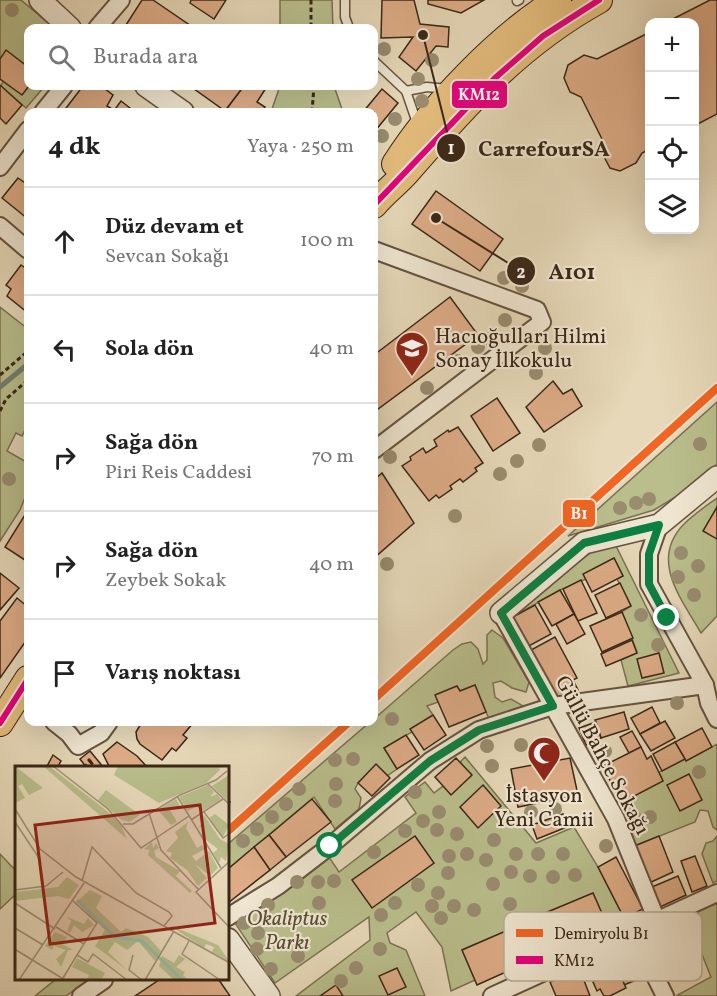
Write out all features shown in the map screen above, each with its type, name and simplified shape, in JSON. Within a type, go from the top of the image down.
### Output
[{"type":"main road","points":[[378,197],[387,176],[419,129],[502,43],[558,0]]},
{"type":"main road","points":[[378,201],[494,77],[522,51],[573,14],[599,0]]},
{"type":"main road","points":[[0,723],[24,693]]},
{"type":"street","points":[[40,0],[66,24]]},
{"type":"street","points":[[100,24],[121,0]]},
{"type":"street","points":[[46,108],[61,90]]},
{"type":"street","points":[[152,90],[177,108]]},
{"type":"street","points":[[0,166],[24,135]]},
{"type":"street","points":[[0,226],[24,247]]},
{"type":"street","points":[[378,251],[537,310],[542,322],[378,447]]},
{"type":"street","points":[[501,613],[584,543],[659,525],[717,477]]},
{"type":"street","points":[[659,525],[649,554],[649,584],[705,685],[709,703],[717,719]]},
{"type":"street","name":"Güllü Bahçe Sokağı","points":[[501,613],[616,819],[653,912]]},
{"type":"street","points":[[230,916],[278,885],[330,846],[430,761],[479,730],[553,706],[705,685]]},
{"type":"street","points":[[59,726],[78,746],[100,733],[106,726]]},
{"type":"street","points":[[676,912],[717,893]]},
{"type":"street","points":[[230,942],[269,996]]},
{"type":"street","points":[[81,996],[103,981]]},
{"type":"street","points":[[492,996],[525,981]]},
{"type":"street","points":[[658,981],[665,996]]},
{"type":"lane","points":[[345,0],[348,24]]},
{"type":"lane","points":[[378,66],[406,91],[419,129]]},
{"type":"lane","points":[[406,91],[427,87],[454,91]]},
{"type":"path","points":[[311,0],[312,24]]},
{"type":"path","points":[[312,108],[314,90]]},
{"type":"path","points":[[1,372],[24,354]]},
{"type":"path","points":[[0,411],[6,399],[24,383]]},
{"type":"path","points":[[90,761],[94,766]]},
{"type":"green space","points":[[0,0],[21,0],[49,24],[24,24],[24,90],[42,90],[26,108],[1,86],[3,81],[0,79]]},
{"type":"green space","points":[[280,0],[332,0],[333,24],[280,24]]},
{"type":"green space","points":[[279,90],[335,90],[342,108],[272,108]]},
{"type":"green space","points":[[0,307],[24,326],[24,432],[22,436],[16,433],[7,451],[24,461],[24,500],[0,541]]},
{"type":"green space","points":[[717,402],[717,464],[689,489],[654,510],[568,536]]},
{"type":"green space","points":[[717,498],[717,616],[701,633],[672,579],[669,551],[674,538],[684,524]]},
{"type":"green space","points":[[604,543],[615,544],[679,673],[628,686],[621,660],[637,652],[622,612],[631,606],[617,579],[623,576],[614,558],[584,574],[586,579],[560,590],[511,618],[509,613]]},
{"type":"green space","points":[[492,630],[503,638],[529,682],[526,692],[512,688],[501,681],[493,683],[495,697],[502,702],[511,699],[525,707],[489,719],[475,685],[460,691],[457,686],[436,695],[438,702],[427,706],[433,715],[411,729],[412,732],[384,748],[397,769],[387,776],[376,765],[358,783],[355,789],[361,798],[359,809],[335,829],[314,797],[230,867],[230,842],[365,726],[378,726],[378,716],[453,650],[462,644],[471,642],[478,649],[483,664],[487,660],[487,635]]},
{"type":"green space","points":[[717,744],[717,830],[713,827],[708,811],[700,810],[695,822],[632,847],[616,805],[663,781],[659,772],[685,759],[686,761]]},
{"type":"green space","name":"Okaliptus Parkı","points":[[465,757],[536,843],[574,827],[621,912],[601,912],[593,893],[549,912],[504,912],[504,932],[462,950],[475,980],[451,991],[442,947],[416,912],[387,933],[390,943],[406,950],[425,996],[296,996],[370,940],[369,917],[275,983],[235,923],[329,857],[339,872],[416,813],[405,797],[425,782],[434,793],[443,786],[451,794],[471,776],[460,762]]},
{"type":"green space","points":[[717,836],[717,881],[713,883],[702,854],[706,843],[713,841]]},
{"type":"green space","points":[[0,854],[15,870],[15,895],[0,909]]},
{"type":"green space","points":[[717,903],[717,996],[676,996],[711,977],[702,954],[702,912],[698,912]]},
{"type":"green space","points":[[54,981],[87,981],[66,996],[35,996]]},
{"type":"building","points":[[142,0],[153,0],[188,24],[127,24]]},
{"type":"building","points":[[191,0],[226,0],[214,19],[190,3]]},
{"type":"building","points":[[382,0],[414,0],[420,24],[449,27],[448,47],[436,46],[416,71],[399,57],[413,37],[381,38]]},
{"type":"building","points":[[428,0],[484,0],[461,13],[428,4]]},
{"type":"building","points":[[710,0],[717,0],[717,114],[699,123],[699,18],[675,18]]},
{"type":"building","points":[[645,35],[645,152],[636,163],[620,171],[610,168],[602,153],[604,143],[581,97],[570,92],[564,78],[568,65],[584,55],[597,59]]},
{"type":"building","points":[[6,50],[24,64],[24,90],[26,90],[22,95],[0,79],[0,59]]},
{"type":"building","points":[[0,85],[22,105],[6,124],[0,118]]},
{"type":"building","points":[[382,89],[398,103],[378,127],[378,108],[366,108]]},
{"type":"building","points":[[80,90],[106,90],[113,95],[107,106],[110,108],[66,108]]},
{"type":"building","points":[[196,90],[241,90],[227,108],[221,108]]},
{"type":"building","points":[[241,90],[265,90],[257,102],[264,108],[227,108]]},
{"type":"building","points":[[121,101],[130,108],[116,108]]},
{"type":"building","points":[[18,178],[24,182],[24,216],[2,198]]},
{"type":"building","points":[[436,191],[503,239],[480,271],[412,224]]},
{"type":"building","points":[[21,265],[24,267],[24,310],[7,296],[11,289],[6,285]]},
{"type":"building","points":[[450,297],[478,335],[378,409],[378,352]]},
{"type":"building","points":[[553,381],[563,394],[572,389],[582,406],[544,432],[526,407]]},
{"type":"building","points":[[497,398],[520,433],[493,451],[471,416]]},
{"type":"building","points":[[458,427],[483,463],[475,468],[477,471],[463,482],[460,479],[450,486],[452,489],[439,498],[436,495],[429,501],[402,466],[423,448],[426,453],[437,446],[434,440],[448,430],[449,432]]},
{"type":"building","points":[[382,473],[414,523],[378,554],[378,476]]},
{"type":"building","points":[[717,507],[717,539],[703,531]]},
{"type":"building","points":[[24,516],[24,559],[5,547]]},
{"type":"building","points":[[614,558],[623,576],[592,592],[583,574]]},
{"type":"building","points":[[0,573],[19,588],[0,610]]},
{"type":"building","points":[[581,580],[597,613],[578,621],[563,589]]},
{"type":"building","points":[[620,583],[631,606],[606,618],[595,595]]},
{"type":"building","points":[[560,590],[574,614],[552,626],[538,602]]},
{"type":"building","points":[[17,598],[24,604],[24,644],[0,678],[0,621]]},
{"type":"building","points":[[535,605],[551,634],[527,647],[511,618]]},
{"type":"building","points":[[622,612],[633,638],[602,652],[590,626]]},
{"type":"building","points":[[574,614],[585,634],[567,644],[556,624]]},
{"type":"building","points":[[555,637],[577,678],[573,680],[578,690],[559,700],[531,650]]},
{"type":"building","points":[[632,640],[637,653],[606,666],[601,654]]},
{"type":"building","points":[[659,653],[664,673],[642,678],[637,659]]},
{"type":"building","points":[[475,685],[486,712],[449,727],[435,695],[457,686],[460,691]]},
{"type":"building","points":[[652,707],[660,723],[640,734],[631,718]]},
{"type":"building","points":[[624,712],[629,729],[601,738],[595,720]]},
{"type":"building","points":[[433,715],[446,735],[424,750],[410,729]]},
{"type":"building","points":[[665,721],[675,738],[651,751],[640,734]]},
{"type":"building","points":[[596,722],[601,738],[586,745],[579,728]]},
{"type":"building","points":[[140,726],[191,726],[183,735],[187,738],[176,751],[172,748],[162,760],[140,744],[136,732]]},
{"type":"building","points":[[702,728],[712,747],[686,761],[675,742]]},
{"type":"building","points":[[632,731],[641,747],[629,753],[620,737]]},
{"type":"building","points":[[406,735],[419,755],[397,769],[384,748]]},
{"type":"building","points":[[117,742],[137,756],[146,766],[109,766],[103,754]]},
{"type":"building","points":[[675,742],[685,759],[662,771],[653,754]]},
{"type":"building","points":[[641,747],[647,759],[651,756],[663,781],[621,803],[603,766]]},
{"type":"building","points":[[90,751],[102,766],[85,766],[80,759]]},
{"type":"building","points":[[53,755],[61,761],[58,766],[47,766]]},
{"type":"building","points":[[456,758],[472,775],[451,795],[435,777]]},
{"type":"building","name":"İstasyon Yeni Camii","points":[[570,758],[578,795],[518,807],[511,769]]},
{"type":"building","points":[[376,764],[390,778],[372,796],[358,783]]},
{"type":"building","points":[[689,774],[702,800],[680,811],[667,785]]},
{"type":"building","points":[[483,785],[501,806],[478,828],[460,807]]},
{"type":"building","points":[[312,799],[331,822],[286,857],[269,835]]},
{"type":"building","points":[[563,814],[567,827],[537,839],[532,825]]},
{"type":"building","points":[[269,835],[286,857],[270,870],[254,847]]},
{"type":"building","points":[[415,836],[434,863],[372,908],[352,880]]},
{"type":"building","points":[[659,836],[673,872],[647,884],[632,847]]},
{"type":"building","points":[[254,847],[270,870],[230,901],[230,867]]},
{"type":"building","points":[[695,856],[707,886],[692,892],[681,861]]},
{"type":"building","points":[[616,857],[643,909],[637,912],[621,912],[598,867]]},
{"type":"building","points":[[678,876],[686,895],[660,907],[652,887]]},
{"type":"building","points":[[593,893],[601,912],[547,912]]},
{"type":"building","points":[[504,932],[504,973],[477,985],[462,950]]},
{"type":"building","points":[[397,968],[406,987],[388,995],[379,976]]},
{"type":"building","points":[[158,981],[220,981],[230,996],[135,996]]},
{"type":"building","points":[[584,981],[590,996],[556,996],[550,982]]},
{"type":"building","points":[[622,981],[634,981],[624,985]]},
{"type":"building","points":[[623,981],[626,988],[610,996],[604,996],[600,989],[597,991],[593,982]]},
{"type":"building","points":[[336,985],[343,996],[320,996]]},
{"type":"waterway","points":[[0,387],[24,367]]},
{"type":"rail line","name":"B1","points":[[378,695],[717,388]]},
{"type":"rail line","name":"B1","points":[[230,829],[345,726]]},
{"type":"transit line","name":"KM12","points":[[378,201],[495,78],[543,36],[599,0]]},
{"type":"transit line","name":"KM12","points":[[0,723],[24,685]]},
{"type":"place","name":"CarrefourSA","points":[[423,35]]},
{"type":"place","name":"A101","points":[[436,218]]},
{"type":"place","name":"Hacıoğulları Hilmi Sonay İlkokulu","points":[[412,377]]},
{"type":"place","name":"İstasyon Yeni Camii","points":[[544,782]]},
{"type":"route","points":[[330,846],[430,761],[479,730],[553,706],[501,613],[584,543],[659,525],[649,554],[649,584],[667,618]]}]
